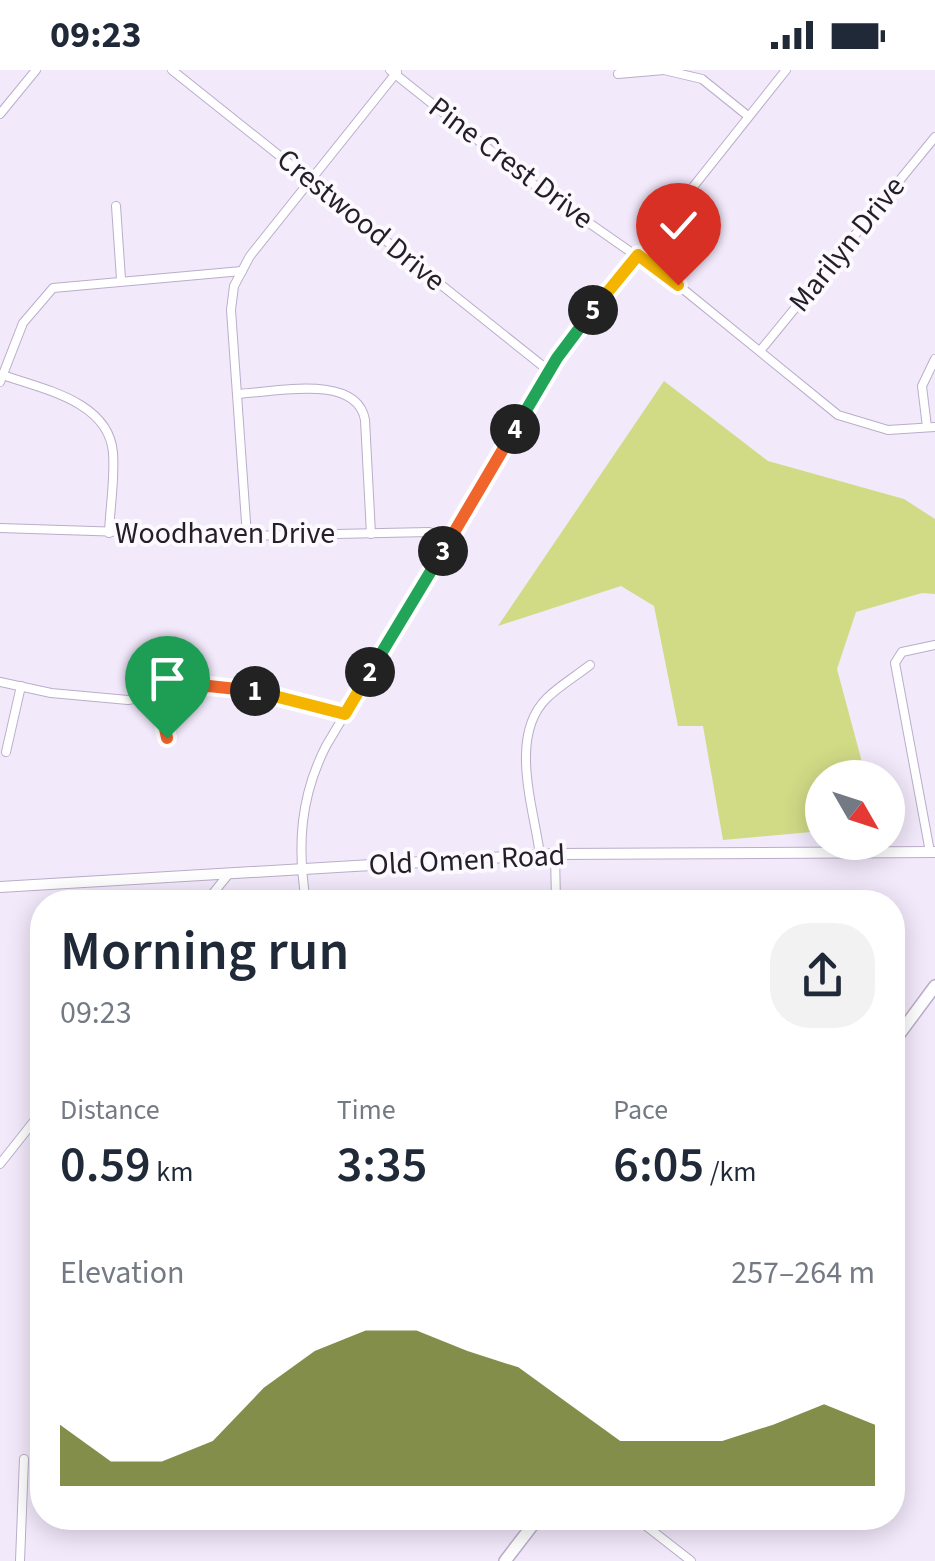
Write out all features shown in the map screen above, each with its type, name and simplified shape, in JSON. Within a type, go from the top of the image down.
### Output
[{"type":"main road","points":[[905,1026],[935,986]]},
{"type":"main road","points":[[506,1561],[529,1530]]},
{"type":"street","points":[[0,114],[36,70]]},
{"type":"street","name":"Crestwood Drive","points":[[172,70],[549,371]]},
{"type":"street","points":[[618,74],[664,70],[702,79],[748,116]]},
{"type":"street","points":[[304,890],[303,806],[311,775],[345,714],[549,371],[786,70]]},
{"type":"street","points":[[247,536],[231,310],[234,286],[250,256],[394,71]]},
{"type":"street","name":"Pine Crest Drive","points":[[394,71],[529,181],[638,255],[843,418],[894,430],[931,427]]},
{"type":"street","name":"Marilyn Drive","points":[[760,351],[935,137]]},
{"type":"street","points":[[116,206],[121,279]]},
{"type":"street","points":[[109,533],[113,451],[94,416],[63,396],[1,379],[30,310],[53,288],[242,271]]},
{"type":"street","points":[[931,427],[922,386],[935,359]]},
{"type":"street","points":[[238,394],[342,390],[359,402],[365,420],[370,534]]},
{"type":"street","name":"Woodhaven Drive","points":[[0,528],[247,536],[428,532],[450,538]]},
{"type":"street","points":[[932,852],[895,663],[902,652],[935,645]]},
{"type":"street","points":[[540,855],[526,737],[535,713],[547,698],[590,665]]},
{"type":"street","points":[[0,682],[128,700],[209,686],[234,687],[345,714]]},
{"type":"street","points":[[6,752],[21,686]]},
{"type":"street","points":[[158,695],[167,738]]},
{"type":"street","name":"Old Omen Road","points":[[0,887],[555,854],[932,852]]},
{"type":"street","points":[[555,854],[556,890]]},
{"type":"street","points":[[216,890],[227,876]]},
{"type":"street","points":[[0,1164],[30,1126]]},
{"type":"street","points":[[20,1561],[24,1459]]},
{"type":"street","points":[[651,1530],[691,1561]]},
{"type":"green space","points":[[664,381],[768,461],[904,499],[935,519],[935,594],[922,593],[856,612],[837,669],[861,760],[805,760],[805,833],[723,840],[703,726],[678,726],[654,606],[621,586],[498,626]]},
{"type":"route","points":[[167,738],[158,695],[209,686],[261,692],[345,714],[574,334],[638,255],[678,285]]}]
